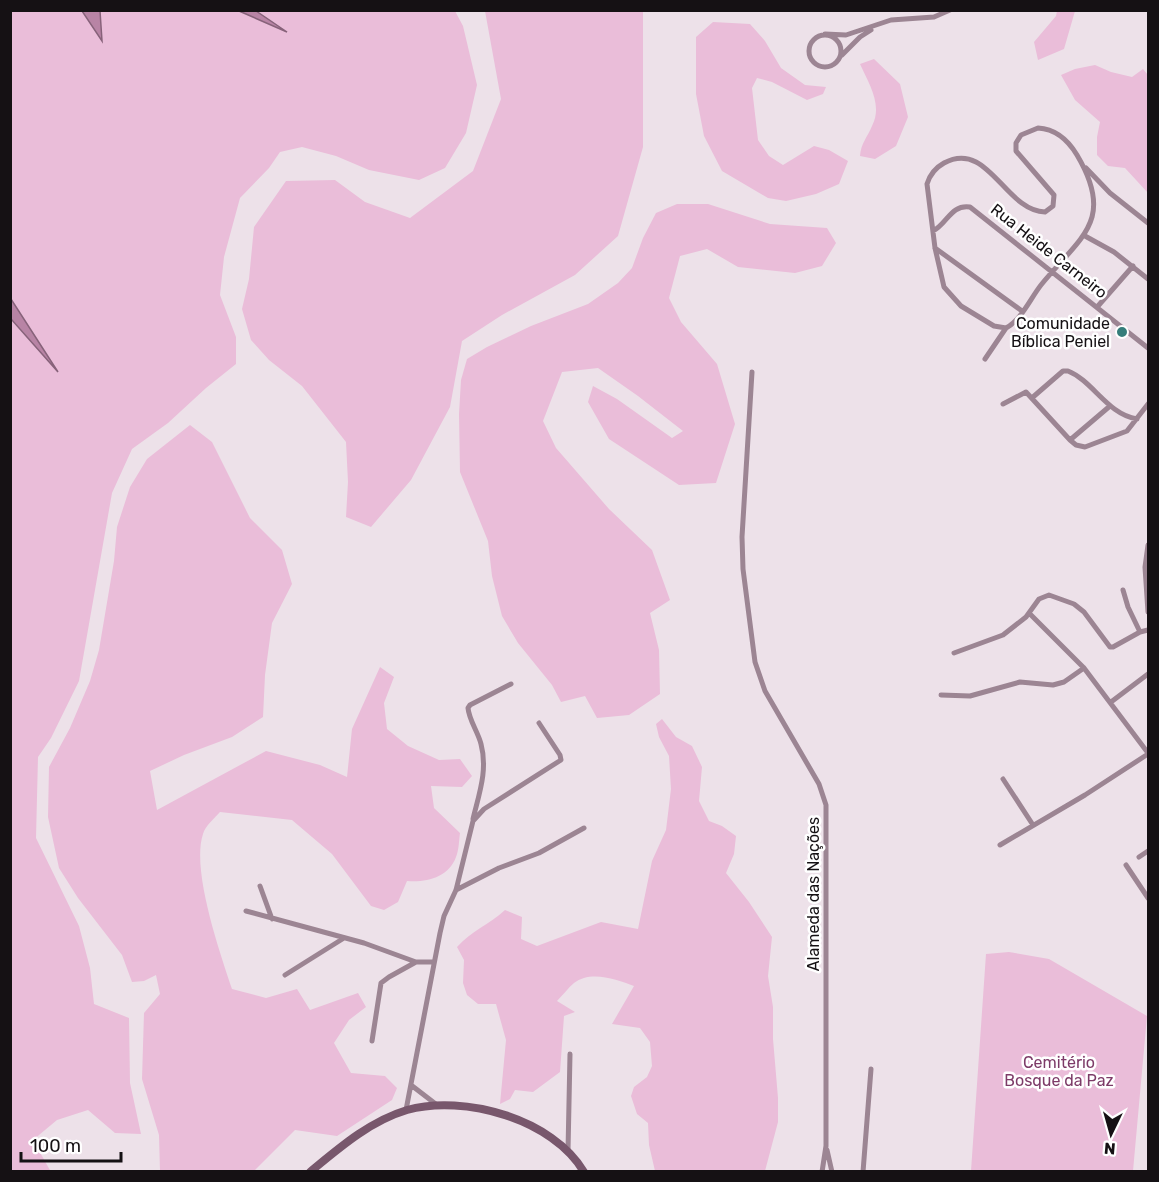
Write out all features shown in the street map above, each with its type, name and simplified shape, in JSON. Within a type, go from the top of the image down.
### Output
[{"type":"main road","points":[[310,1172],[352,1138],[373,1126],[406,1110],[439,1106],[486,1110],[515,1117],[554,1139],[568,1151],[584,1172]]},
{"type":"street","points":[[877,26],[860,37],[832,66],[822,67],[810,58],[808,47],[811,42],[825,34],[846,35],[891,20],[934,17],[950,10]]},
{"type":"street","points":[[825,34],[839,43],[840,58]]},
{"type":"street","points":[[1006,327],[994,326],[961,306],[949,294],[942,281],[934,248],[927,184],[932,173],[949,160],[976,161],[1013,197],[1030,209],[1045,212],[1053,206],[1054,195],[1016,151],[1016,143],[1021,135],[1030,130],[1048,129],[1070,144],[1083,165],[1110,193],[1149,223]]},
{"type":"street","points":[[985,359],[1006,327],[1085,236],[1091,220],[1094,199],[1083,165]]},
{"type":"street","name":"Rua Heide Carneiro","points":[[933,231],[956,208],[970,207],[1149,348]]},
{"type":"street","points":[[1085,236],[1114,252],[1149,279]]},
{"type":"street","points":[[934,248],[1022,311]]},
{"type":"street","points":[[1098,306],[1133,266]]},
{"type":"street","points":[[1033,397],[1063,371],[1071,372],[1110,406],[1125,416],[1137,419]]},
{"type":"street","name":"Alameda das Nações","points":[[752,372],[742,537],[743,569],[755,662],[765,691],[819,784],[826,805],[826,1146],[822,1172]]},
{"type":"street","points":[[1003,404],[1025,392],[1033,397],[1076,446],[1085,447],[1127,431],[1149,404]]},
{"type":"street","points":[[1070,440],[1110,406]]},
{"type":"street","points":[[1149,545],[1144,567],[1149,612]]},
{"type":"street","points":[[1123,590],[1140,632]]},
{"type":"street","points":[[954,653],[995,639],[1011,630],[1029,613],[1036,602],[1043,596],[1049,595],[1065,600],[1084,612],[1108,646],[1113,647],[1148,630]]},
{"type":"street","points":[[1000,845],[1149,754],[1084,668],[1029,613]]},
{"type":"street","points":[[941,695],[970,696],[1020,682],[1059,684],[1084,668]]},
{"type":"street","points":[[1111,702],[1149,674]]},
{"type":"street","points":[[406,1110],[444,916],[456,890],[483,782],[484,761],[480,740],[468,708],[511,684]]},
{"type":"street","points":[[473,821],[484,809],[561,760],[560,754],[539,723]]},
{"type":"street","points":[[1003,779],[1033,825]]},
{"type":"street","points":[[456,890],[499,868],[539,853],[584,828]]},
{"type":"street","points":[[1139,857],[1149,851]]},
{"type":"street","points":[[1126,865],[1149,898]]},
{"type":"street","points":[[260,886],[272,920]]},
{"type":"street","points":[[246,911],[344,938],[416,962],[434,962]]},
{"type":"street","points":[[285,975],[344,938]]},
{"type":"street","points":[[372,1041],[381,983],[416,962]]},
{"type":"street","points":[[568,1151],[570,1054]]},
{"type":"street","points":[[863,1172],[871,1069]]},
{"type":"street","points":[[411,1085],[439,1106]]},
{"type":"street","name":"Alameda das Nações","points":[[826,1146],[832,1172]]},
{"type":"green space","points":[[11,11],[82,11],[102,40],[100,11],[239,11],[283,30],[256,11],[455,11],[463,26],[477,85],[466,133],[445,168],[419,180],[369,170],[336,156],[302,147],[280,152],[269,168],[240,198],[224,257],[220,295],[236,337],[236,364],[168,423],[132,449],[112,493],[79,681],[51,738],[38,757],[36,838],[79,926],[90,968],[94,1004],[129,1018],[130,1083],[141,1134],[115,1133],[88,1110],[57,1120],[33,1140],[51,1172],[10,1171],[10,319],[55,367],[11,299]]},
{"type":"green space","points":[[485,11],[643,11],[643,147],[618,236],[575,275],[502,315],[462,341],[450,407],[411,480],[371,527],[346,517],[348,482],[346,442],[302,386],[269,360],[251,340],[242,309],[249,279],[254,227],[286,181],[335,180],[365,202],[410,218],[473,171],[501,99]]},
{"type":"green space","points":[[1057,11],[1075,11],[1064,49],[1038,60],[1034,42],[1056,16]]},
{"type":"green space","points":[[713,22],[750,24],[765,41],[781,68],[805,85],[826,87],[823,94],[807,100],[772,82],[757,78],[752,88],[758,140],[769,156],[783,165],[814,146],[829,150],[848,161],[839,184],[816,194],[786,201],[768,198],[722,171],[704,136],[696,94],[696,37]]},
{"type":"green space","points":[[874,59],[900,84],[908,117],[896,146],[875,159],[860,156],[876,110],[874,95],[860,64]]},
{"type":"green space","points":[[1095,65],[1132,77],[1143,69],[1148,75],[1148,193],[1125,168],[1108,166],[1097,155],[1100,122],[1075,100],[1061,75],[1075,69]]},
{"type":"green space","points":[[677,204],[708,204],[770,224],[827,228],[836,243],[822,266],[795,273],[738,267],[707,249],[680,256],[669,298],[681,322],[717,364],[735,424],[716,483],[679,485],[609,439],[588,402],[593,386],[617,399],[672,438],[683,431],[598,368],[562,372],[543,421],[556,448],[609,509],[652,550],[670,600],[650,613],[659,650],[660,694],[629,715],[597,718],[585,696],[561,702],[552,685],[518,643],[502,616],[492,576],[488,541],[460,472],[461,380],[467,359],[531,326],[588,304],[618,283],[632,268],[643,238],[656,213]]},
{"type":"green space","points":[[190,425],[212,442],[250,518],[282,550],[292,584],[272,623],[265,675],[263,717],[232,737],[150,771],[157,810],[266,751],[320,765],[347,777],[352,729],[380,667],[394,677],[384,703],[387,729],[408,746],[439,760],[460,759],[472,776],[462,787],[431,786],[434,808],[460,833],[458,851],[453,864],[442,874],[429,880],[407,881],[398,902],[384,910],[371,906],[332,854],[292,820],[220,812],[204,831],[200,850],[208,912],[232,989],[266,998],[297,989],[310,1010],[358,993],[366,1007],[349,1020],[334,1043],[351,1073],[385,1076],[397,1088],[392,1100],[337,1136],[295,1130],[254,1171],[160,1171],[159,1135],[142,1079],[144,1013],[160,994],[156,975],[144,981],[132,982],[122,955],[78,898],[59,868],[48,817],[49,767],[70,728],[90,681],[99,650],[114,561],[117,527],[130,487],[147,459]]},
{"type":"green space","points":[[662,719],[676,737],[692,746],[702,767],[699,801],[709,821],[722,826],[736,836],[734,854],[726,873],[772,937],[768,976],[773,1007],[778,1122],[765,1171],[655,1171],[649,1145],[648,1123],[637,1114],[631,1096],[634,1087],[647,1077],[652,1066],[650,1042],[640,1028],[612,1024],[634,986],[596,976],[580,979],[574,983],[557,1001],[575,1012],[564,1016],[560,1072],[533,1092],[515,1090],[510,1099],[500,1104],[506,1040],[496,1004],[478,1004],[467,995],[463,983],[464,960],[457,947],[468,936],[505,910],[522,917],[521,939],[537,946],[601,922],[638,929],[652,861],[666,830],[671,789],[669,756],[659,737],[656,724]]},
{"type":"green space","name":"Cemitério Bosque da Paz","points":[[1009,952],[1049,959],[1147,1016],[1133,1171],[971,1171],[986,954]]},
{"type":"shaded area","points":[[82,11],[100,11],[102,41]]},
{"type":"shaded area","points":[[239,11],[256,11],[287,32]]},
{"type":"shaded area","points":[[11,299],[58,372],[11,319]]},
{"type":"place","name":"Comunidade Bíblica Peniel","points":[[1122,332]]}]
